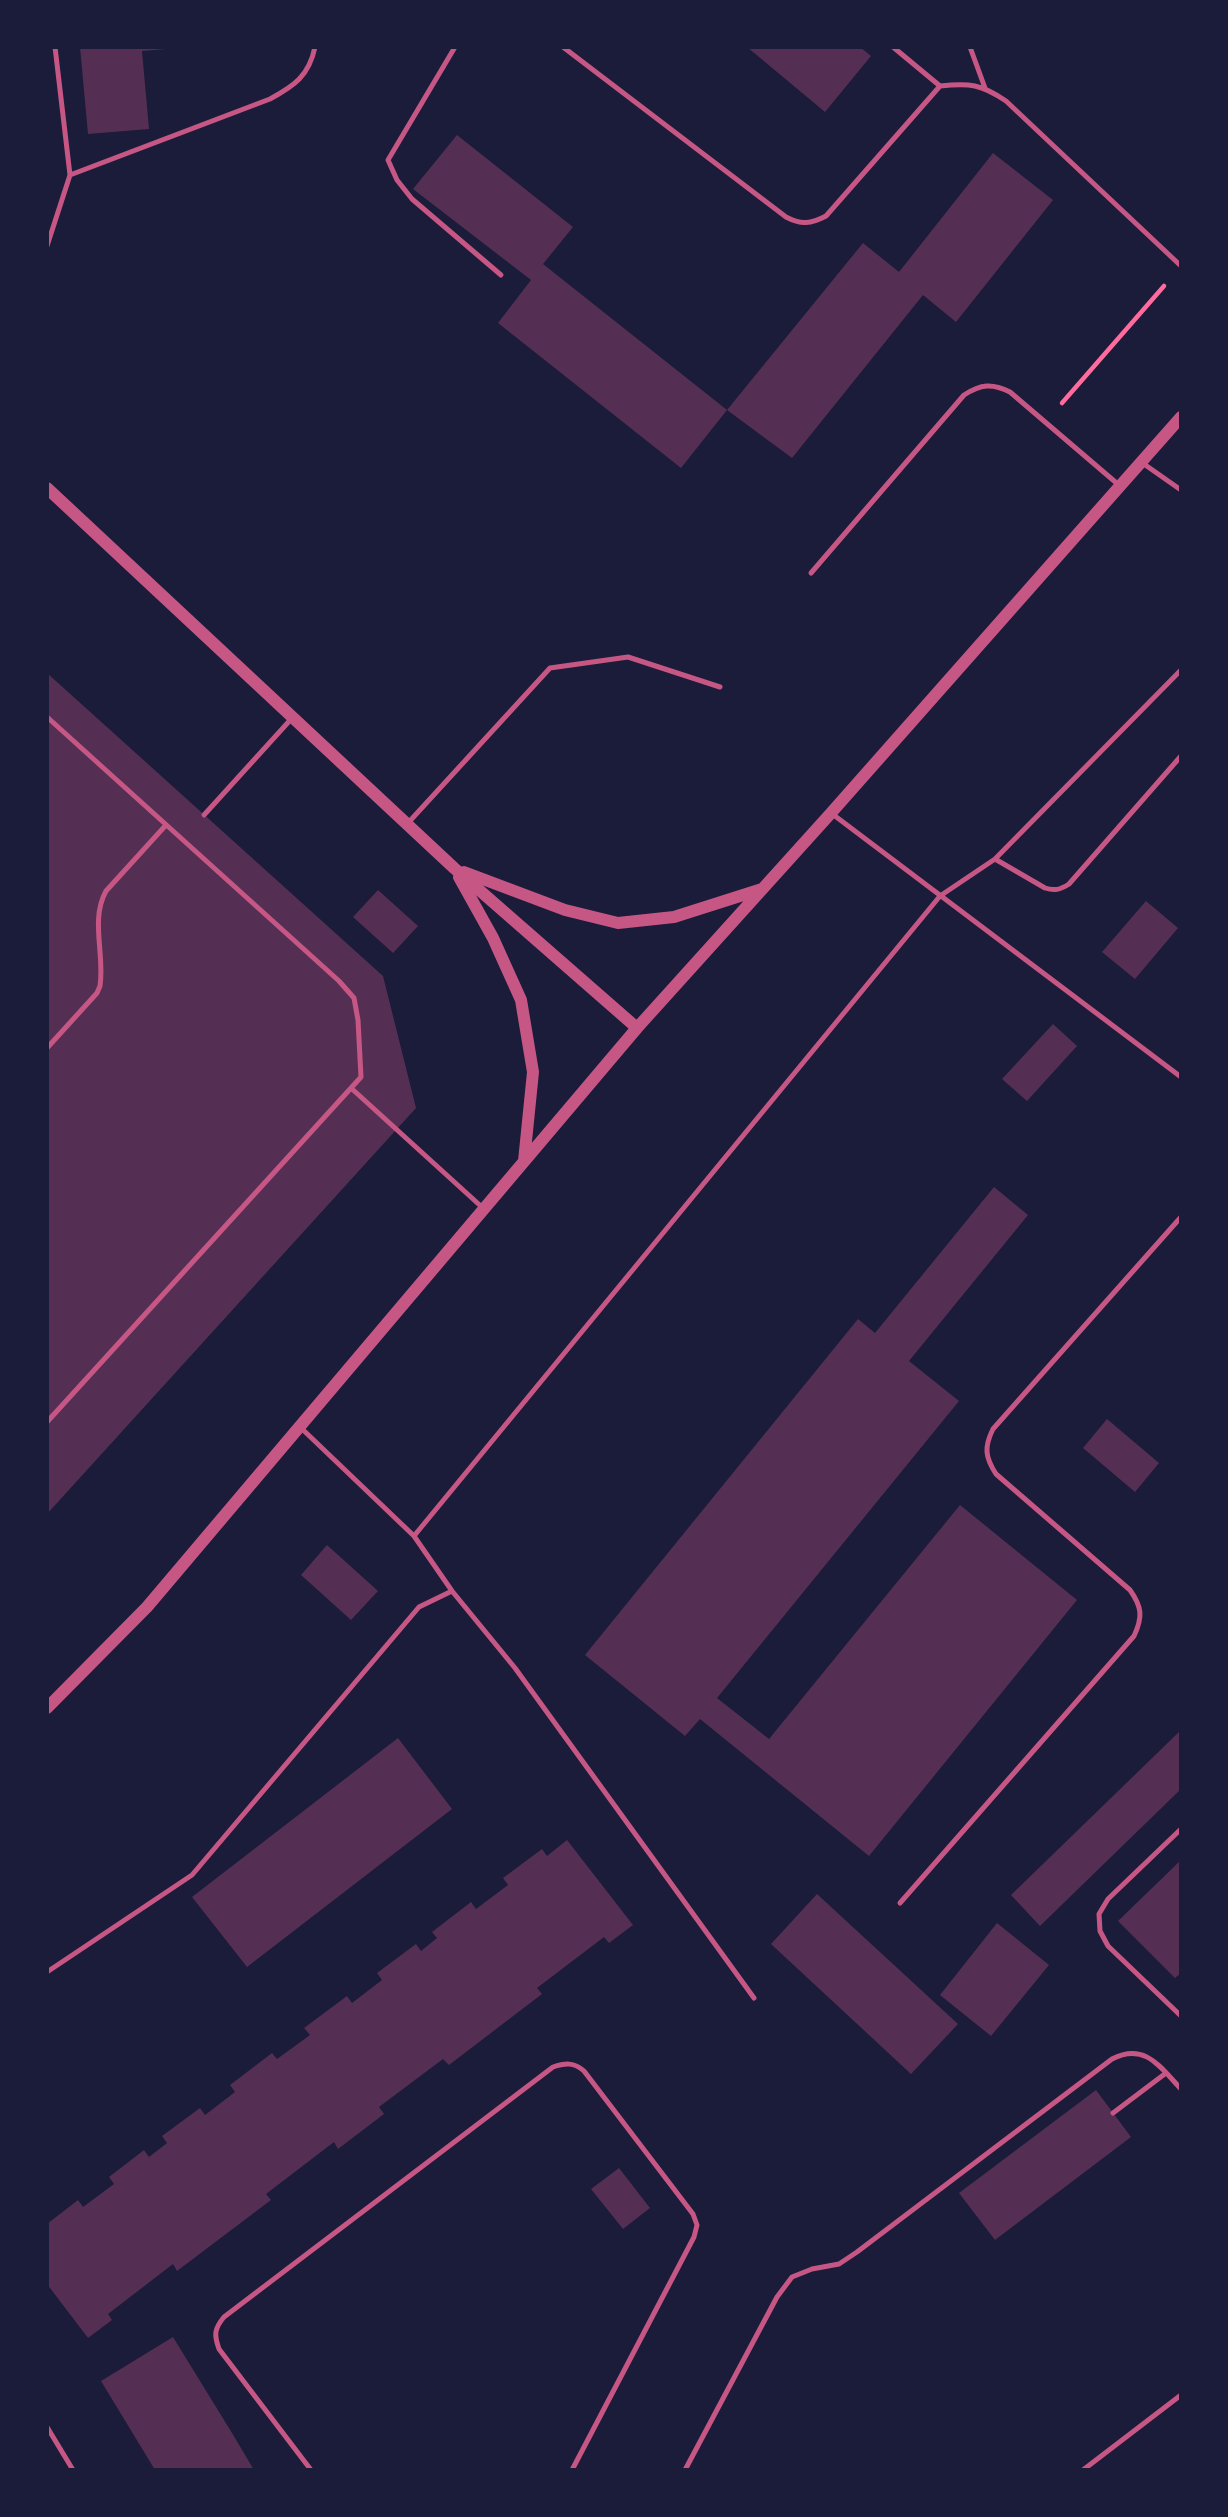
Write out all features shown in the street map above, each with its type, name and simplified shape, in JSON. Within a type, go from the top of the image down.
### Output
[{"type":"street","points":[[47,1708],[147,1607],[637,1028],[1181,417]]},
{"type":"street","points":[[47,488],[454,868],[637,1028]]},
{"type":"street","points":[[454,868],[565,910],[618,923],[674,917],[763,888]]},
{"type":"street","points":[[454,868],[493,938],[521,1000],[533,1072],[524,1161]]},
{"type":"lane","points":[[47,246],[70,174],[55,47]]},
{"type":"lane","points":[[70,174],[270,99],[295,86],[312,62],[314,47]]},
{"type":"lane","points":[[454,47],[388,160],[397,180],[412,199],[501,275]]},
{"type":"lane","points":[[564,47],[786,217],[799,223],[813,222],[826,216],[940,86],[961,84],[985,88],[1006,101],[1181,266]]},
{"type":"lane","points":[[893,47],[940,86]]},
{"type":"lane","points":[[970,47],[985,88]]},
{"type":"lane","points":[[811,573],[964,395],[978,386],[995,384],[1010,392],[1120,486]]},
{"type":"lane","points":[[1141,462],[1181,491]]},
{"type":"lane","points":[[407,824],[550,668],[628,657],[720,687]]},
{"type":"lane","points":[[414,1536],[940,896],[995,859],[1181,670]]},
{"type":"lane","points":[[47,717],[339,981],[354,998],[361,1077],[47,1422]]},
{"type":"lane","points":[[204,815],[293,717]]},
{"type":"lane","points":[[995,859],[1045,888],[1061,889],[1069,884],[1181,757]]},
{"type":"lane","points":[[831,813],[1181,1077]]},
{"type":"lane","points":[[47,1048],[97,993],[100,986],[100,902],[106,891],[166,825]]},
{"type":"lane","points":[[351,1088],[484,1209]]},
{"type":"lane","points":[[900,1903],[1134,1636],[1141,1621],[1140,1604],[1130,1590],[996,1475],[987,1461],[986,1444],[993,1429],[1181,1217]]},
{"type":"lane","points":[[299,1426],[414,1536],[452,1591],[515,1668],[754,1998]]},
{"type":"lane","points":[[47,1972],[192,1875],[419,1607],[452,1591]]},
{"type":"lane","points":[[1180,2014],[1108,1946],[1100,1931],[1099,1914],[1108,1899],[1181,1829]]},
{"type":"lane","points":[[685,2470],[777,2297],[792,2277],[813,2269],[839,2264],[857,2252],[1112,2059],[1126,2052],[1140,2053],[1154,2061],[1181,2089]]},
{"type":"lane","points":[[311,2470],[219,2350],[214,2335],[217,2325],[224,2316],[553,2067],[565,2063],[577,2065],[584,2071],[693,2214],[697,2225],[694,2237],[572,2470]]},
{"type":"lane","points":[[1113,2113],[1166,2073]]},
{"type":"lane","points":[[1083,2470],[1181,2395]]},
{"type":"lane","points":[[47,2427],[73,2470]]},
{"type":"path","points":[[1045,422],[1172,277]]},
{"type":"building","points":[[80,47],[166,47],[142,51],[149,129],[88,134]]},
{"type":"building","points":[[747,47],[860,47],[871,56],[825,112]]},
{"type":"building","points":[[457,135],[573,227],[543,264],[727,410],[681,468],[498,323],[531,280],[413,189]]},
{"type":"building","points":[[993,153],[1053,200],[956,322],[923,295],[792,458],[727,410],[863,243],[899,272]]},
{"type":"building","points":[[47,673],[383,976],[416,1108],[47,1514]]},
{"type":"building","points":[[378,890],[418,926],[393,953],[353,917]]},
{"type":"building","points":[[1146,901],[1178,928],[1135,979],[1102,952]]},
{"type":"building","points":[[1053,1024],[1077,1046],[1027,1101],[1002,1079]]},
{"type":"building","points":[[994,1187],[1028,1215],[909,1361],[959,1401],[717,1698],[769,1739],[960,1505],[1077,1600],[869,1856],[700,1719],[685,1736],[585,1655],[858,1319],[875,1333]]},
{"type":"building","points":[[1107,1419],[1159,1463],[1135,1492],[1083,1448]]},
{"type":"building","points":[[327,1545],[378,1591],[351,1620],[301,1575]]},
{"type":"building","points":[[1181,1730],[1181,1789],[1040,1926],[1011,1895]]},
{"type":"building","points":[[398,1738],[452,1809],[247,1967],[192,1897]]},
{"type":"building","points":[[567,1840],[633,1925],[609,1943],[604,1937],[537,1988],[542,1994],[449,2065],[443,2059],[379,2107],[384,2114],[338,2149],[334,2142],[266,2194],[271,2200],[177,2271],[173,2264],[108,2314],[112,2320],[88,2338],[47,2284],[47,2224],[78,2200],[83,2207],[114,2184],[109,2177],[144,2150],[149,2157],[167,2143],[162,2136],[200,2108],[205,2115],[235,2092],[230,2085],[272,2053],[277,2059],[310,2035],[304,2028],[347,1996],[352,2003],[382,1980],[377,1973],[416,1944],[421,1951],[437,1938],[432,1932],[471,1902],[476,1909],[508,1885],[503,1878],[542,1849],[547,1856]]},
{"type":"building","points":[[1181,1860],[1181,1973],[1175,1978],[1118,1921]]},
{"type":"building","points":[[817,1894],[958,2024],[911,2074],[771,1944]]},
{"type":"building","points":[[997,1923],[1049,1965],[991,2036],[940,1995]]},
{"type":"building","points":[[1096,2090],[1131,2137],[995,2240],[959,2193]]},
{"type":"building","points":[[619,2168],[650,2208],[623,2229],[591,2189]]},
{"type":"building","points":[[173,2337],[254,2470],[155,2470],[101,2381]]}]
